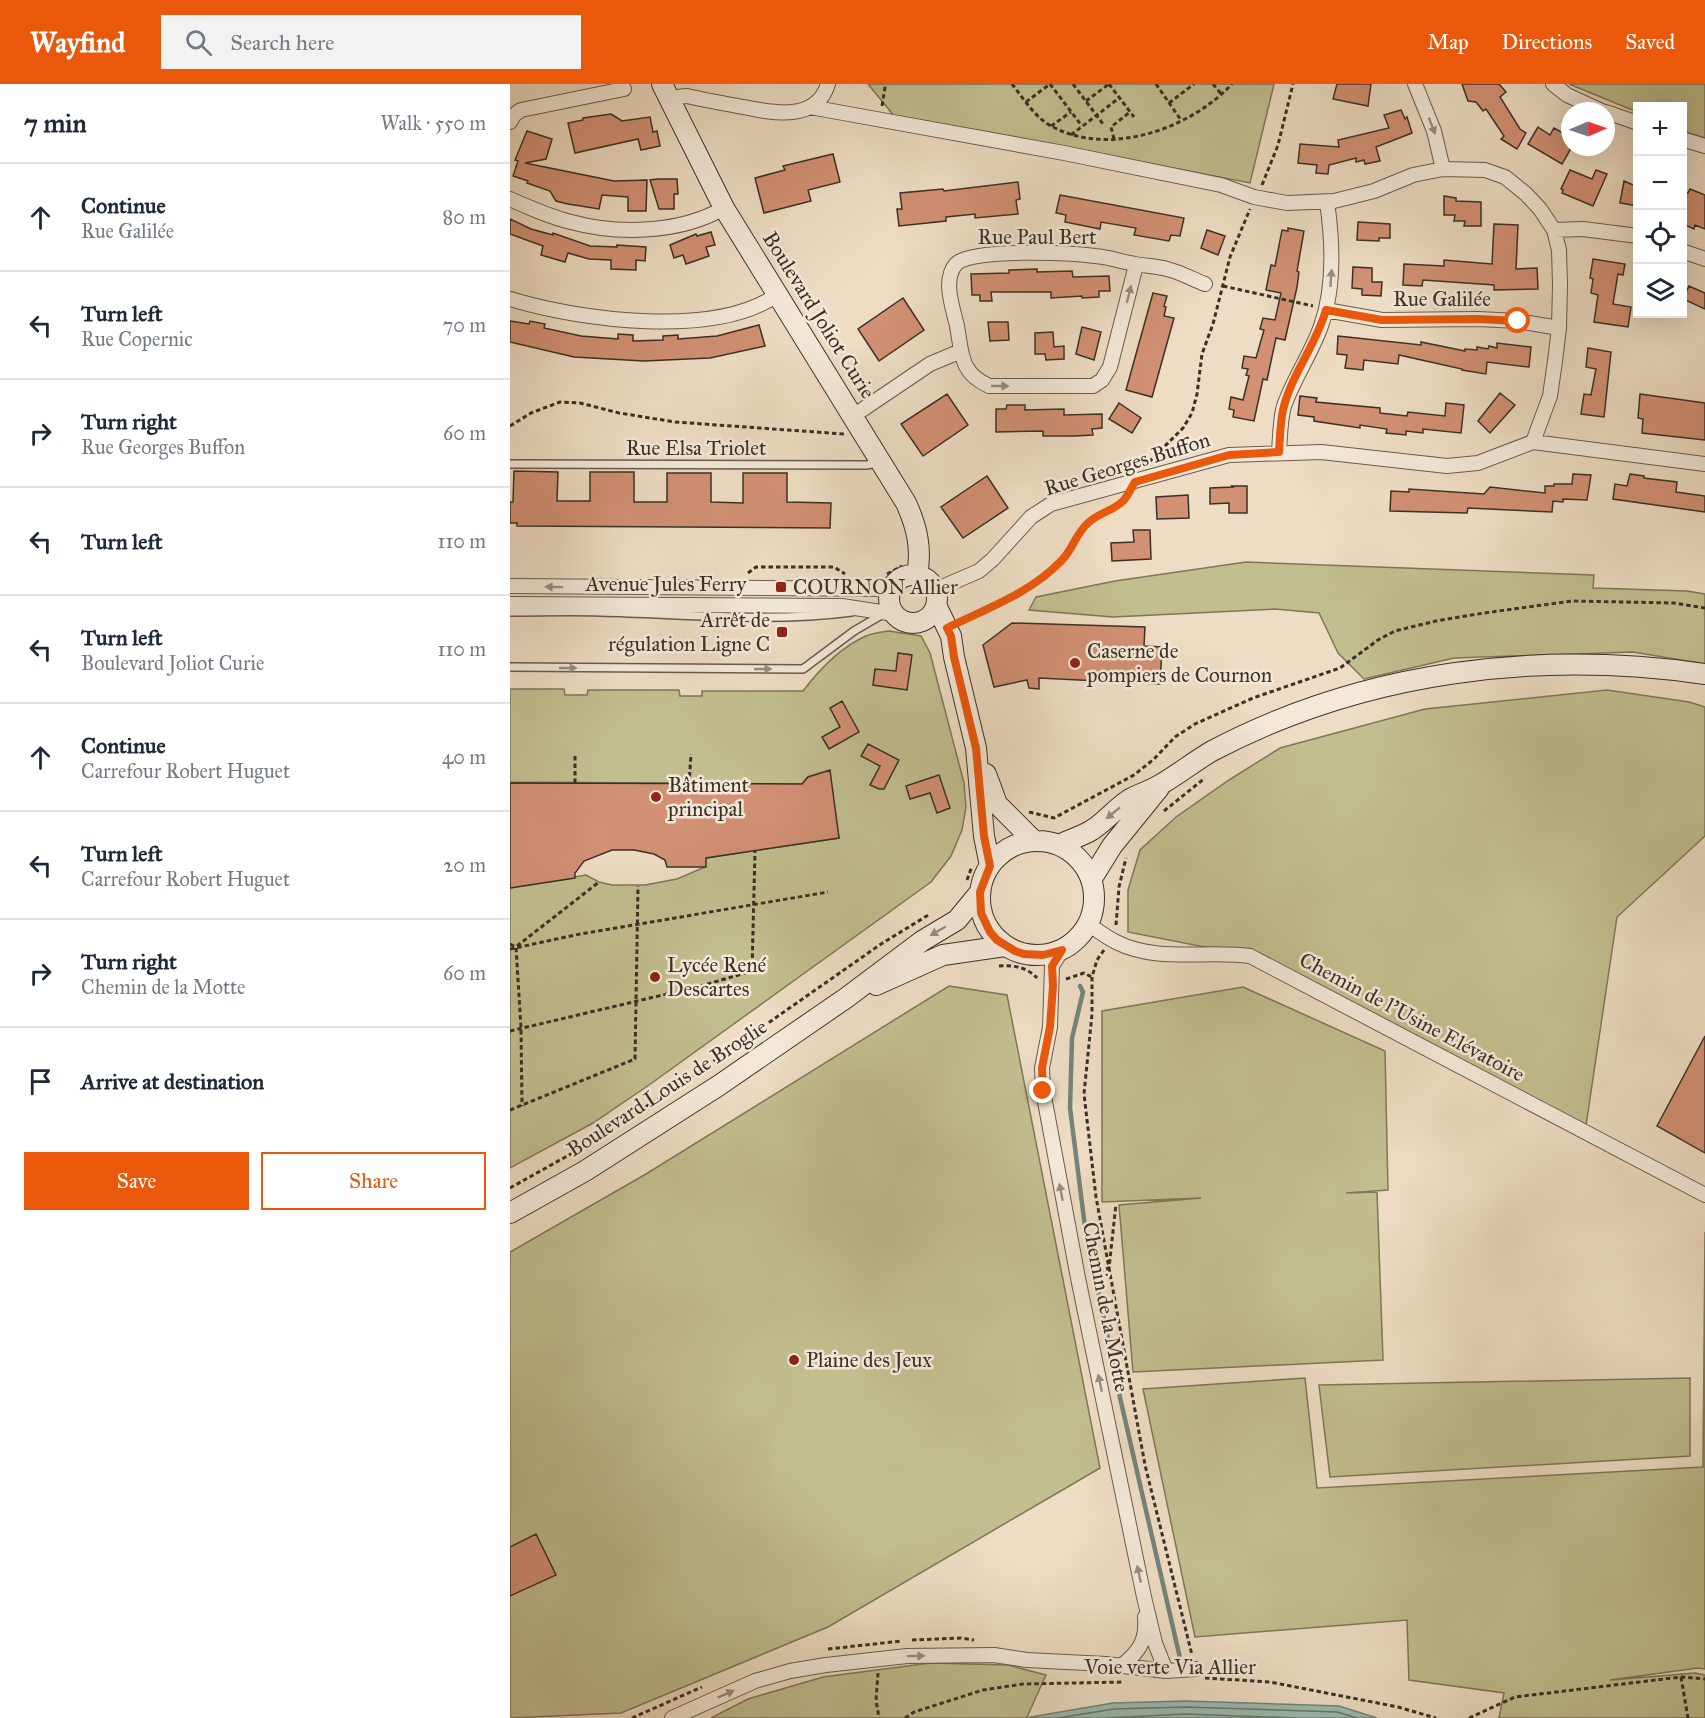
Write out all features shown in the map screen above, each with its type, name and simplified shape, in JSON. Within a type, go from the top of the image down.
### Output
[{"type":"main road","name":"Boulevard Joliot Curie","points":[[666,92],[724,208],[778,294],[851,425],[881,462],[914,520],[919,550],[917,575]]},
{"type":"main road","points":[[936,597],[934,612],[922,622],[909,623],[889,613],[891,589],[902,578],[917,575],[929,581],[936,597],[947,628],[951,636],[976,748],[997,804],[1034,841]]},
{"type":"main road","points":[[922,622],[942,641],[954,657]]},
{"type":"main road","points":[[1059,845],[1092,830],[1130,799],[1163,783],[1213,751],[1293,714],[1364,691],[1422,677],[1524,665],[1566,663],[1658,667],[1705,674]]},
{"type":"main road","points":[[976,748],[984,836],[981,866],[973,890],[990,932],[1005,946],[1034,956],[1062,950],[1077,939],[1088,924],[1094,902],[1091,880],[1075,856],[1059,845],[1034,841],[1023,843],[1004,851],[981,866]]},
{"type":"main road","points":[[1091,880],[1112,846],[1163,783]]},
{"type":"main road","name":"Boulevard Louis de Broglie","points":[[510,1213],[662,1124],[846,998],[922,941],[957,920],[973,890]]},
{"type":"main road","name":"Boulevard Louis de Broglie","points":[[846,998],[943,955],[1005,946]]},
{"type":"street","points":[[666,92],[677,97],[687,96],[769,112],[795,112],[810,107],[819,99],[828,84]]},
{"type":"street","points":[[1415,84],[1434,131],[1443,169]]},
{"type":"street","points":[[1553,84],[1567,95],[1582,102]]},
{"type":"street","points":[[510,122],[521,110],[624,89]]},
{"type":"street","points":[[810,107],[1064,153],[1221,185],[1254,197],[1287,203],[1327,202],[1374,191],[1413,175],[1443,169],[1485,170],[1505,177],[1526,194],[1554,230],[1559,250],[1559,327],[1550,396],[1533,442],[1705,464]]},
{"type":"street","points":[[1615,115],[1633,121]]},
{"type":"street","points":[[1687,140],[1705,146]]},
{"type":"street","points":[[510,199],[573,223],[622,230],[657,228],[693,222],[711,216],[724,208]]},
{"type":"street","points":[[1279,452],[1284,408],[1298,373],[1321,327],[1326,310],[1332,264],[1327,202]]},
{"type":"street","points":[[1554,230],[1583,229],[1633,235]]},
{"type":"street","points":[[1687,252],[1705,259]]},
{"type":"street","name":"Rue Paul Bert","points":[[1136,265],[1110,367],[1102,380],[1093,386],[989,386],[975,379],[967,370],[961,351],[949,286],[956,264],[967,257],[1064,254],[1098,256],[1166,269],[1205,284]]},
{"type":"street","points":[[510,299],[557,312],[612,320],[665,322],[738,313],[752,309],[778,294]]},
{"type":"street","name":"Rue Galilée","points":[[1326,310],[1382,320],[1478,319],[1518,321],[1559,327]]},
{"type":"street","points":[[851,425],[930,364],[961,351]]},
{"type":"street","name":"Rue Georges Buffon","points":[[936,597],[979,571],[1031,518],[1051,504],[1229,455],[1321,452],[1356,454],[1424,465],[1447,466],[1478,463],[1533,442]]},
{"type":"street","name":"Avenue Jules Ferry","points":[[510,586],[891,589]]},
{"type":"street","name":"Avenue Jules Ferry","points":[[510,604],[842,606],[889,613]]},
{"type":"street","name":"Chemin de l'Usine Elévatoire","points":[[1088,924],[1111,939],[1149,953],[1229,953],[1250,956],[1705,1195]]},
{"type":"street","name":"Chemin de la Motte","points":[[1062,950],[1052,966],[1050,1027],[1042,1068],[1043,1091],[1078,1278],[1144,1597],[1155,1643],[1167,1671]]},
{"type":"street","points":[[1121,1666],[1137,1654],[1146,1629],[1144,1597]]},
{"type":"street","points":[[672,1718],[755,1681],[790,1671],[907,1656],[994,1655],[1027,1660],[1196,1674]]},
{"type":"lane","name":"Rue Elsa Triolet","points":[[510,464],[866,465],[881,462]]},
{"type":"lane","points":[[510,612],[807,617],[867,610]]},
{"type":"lane","points":[[510,667],[803,669],[847,637],[889,613]]},
{"type":"path","points":[[879,120],[884,84]]},
{"type":"path","points":[[1012,84],[1031,109],[1051,126],[1071,135],[1103,140],[1133,137],[1168,126],[1196,113],[1222,95],[1232,84]]},
{"type":"path","points":[[1026,102],[1050,84],[1082,126]]},
{"type":"path","points":[[1073,84],[1103,124]]},
{"type":"path","points":[[1086,101],[1109,84],[1134,117]]},
{"type":"path","points":[[1156,84],[1181,120]]},
{"type":"path","points":[[1169,103],[1194,84]]},
{"type":"path","points":[[1213,84],[1222,95]]},
{"type":"path","points":[[947,628],[990,608],[1030,586],[1049,572],[1071,549],[1081,529],[1090,520],[1114,509],[1125,500],[1142,468],[1183,428],[1192,413],[1202,354],[1213,324],[1230,257],[1254,197],[1264,182],[1278,144],[1293,84]]},
{"type":"path","points":[[1071,135],[1119,98]]},
{"type":"path","points":[[1051,126],[1071,112]]},
{"type":"path","points":[[1114,139],[1111,127],[1130,112]]},
{"type":"path","points":[[1205,284],[1326,310]]},
{"type":"path","points":[[510,426],[531,413],[560,402],[580,402],[619,413],[675,423],[823,434],[851,425]]},
{"type":"path","points":[[1054,818],[1134,775],[1154,759],[1175,737],[1195,724],[1253,698],[1340,668],[1378,640],[1395,631],[1445,619],[1572,601],[1674,603],[1705,608]]},
{"type":"path","points":[[574,783],[575,754]]},
{"type":"path","points":[[689,784],[691,754]]},
{"type":"path","points":[[1163,812],[1209,775]]},
{"type":"path","points":[[510,1031],[701,986],[752,971],[755,851]]},
{"type":"path","points":[[1128,855],[1123,866],[1119,887],[1116,928],[1097,960],[1092,977],[1091,1025],[1084,1094],[1096,1197],[1146,1465],[1196,1674]]},
{"type":"path","points":[[973,890],[981,866]]},
{"type":"path","points":[[510,950],[599,882]]},
{"type":"path","points":[[510,1110],[634,1059],[638,886]]},
{"type":"path","points":[[510,944],[516,947],[828,892]]},
{"type":"path","points":[[510,1188],[569,1155],[671,1091],[881,944],[924,917],[938,911]]},
{"type":"path","points":[[516,947],[521,1028],[522,1106]]},
{"type":"path","points":[[1109,1268],[1116,1204]]},
{"type":"path","points":[[1086,1275],[1109,1268]]},
{"type":"path","points":[[879,1659],[876,1700],[879,1718]]},
{"type":"path","name":"Voie verte Via Allier","points":[[1196,1674],[1270,1682],[1398,1707],[1436,1718]]},
{"type":"path","points":[[1469,1718],[1515,1697],[1681,1677],[1705,1679]]},
{"type":"path","points":[[1681,1677],[1688,1718]]},
{"type":"path","name":"Voie verte Via Allier","points":[[905,1718],[914,1712],[983,1690],[1048,1682],[1132,1682]]},
{"type":"shaded area","points":[[868,84],[1274,84],[1250,183],[895,117]]},
{"type":"shaded area","points":[[1569,84],[1705,84],[1705,138],[1687,132],[1687,102],[1633,102],[1633,110]]},
{"type":"shaded area","points":[[1246,562],[1594,575],[1593,588],[1687,591],[1705,594],[1705,664],[1633,652],[1454,658],[1364,679],[1338,653],[1319,613],[1275,609],[1113,617],[1029,610],[1036,597],[1115,581]]},
{"type":"shaded area","name":"Lycée René Descartes","points":[[889,631],[921,636],[930,653],[964,783],[966,807],[962,830],[951,856],[931,882],[649,1085],[593,1123],[510,1168],[510,888],[586,875],[599,882],[612,885],[645,885],[677,879],[705,867],[706,858],[839,838],[829,771],[808,777],[802,784],[510,782],[510,689],[564,689],[565,695],[587,695],[588,690],[679,690],[680,696],[702,696],[702,691],[803,691],[823,667],[848,646],[869,635]]},
{"type":"shaded area","points":[[1607,690],[1689,702],[1705,707],[1705,836],[1617,917],[1585,1132],[1250,956],[1128,932],[1128,890],[1140,850],[1176,817],[1280,748],[1425,709]]},
{"type":"shaded area","name":"Plaine des Jeux","points":[[949,986],[1007,995],[1100,1468],[828,1627],[621,1713],[510,1718],[510,1252],[646,1174]]},
{"type":"shaded area","points":[[1243,987],[1385,1051],[1388,1190],[1346,1193],[1377,1192],[1383,1360],[1133,1372],[1119,1205],[1201,1198],[1102,1202],[1102,1011]]},
{"type":"shaded area","points":[[1705,1232],[1705,1669],[1610,1680],[1695,1673],[1705,1675],[1705,1718],[1499,1718],[1504,1693],[1409,1680],[1407,1620],[1195,1637],[1143,1389],[1305,1378],[1317,1488],[1703,1467]]},
{"type":"shaded area","points":[[1690,1378],[1690,1456],[1330,1477],[1319,1385]]},
{"type":"shaded area","points":[[930,1663],[1008,1665],[1046,1675],[1025,1718],[711,1718],[748,1699],[823,1677]]},
{"type":"water","points":[[1185,1701],[1339,1706],[1377,1718],[1025,1718],[1113,1703]]},
{"type":"building","points":[[1337,84],[1371,84],[1368,106],[1333,99]]},
{"type":"building","points":[[1462,84],[1499,84],[1506,92],[1500,97],[1520,129],[1526,133],[1517,149],[1501,139],[1504,136],[1486,109],[1483,111],[1476,102],[1468,101]]},
{"type":"building","points":[[1401,110],[1405,119],[1407,117],[1412,133],[1376,147],[1380,161],[1365,164],[1364,160],[1356,162],[1356,158],[1329,165],[1328,174],[1316,173],[1317,165],[1298,163],[1300,144],[1339,147],[1338,140],[1389,128],[1384,115]]},
{"type":"building","points":[[611,114],[622,121],[650,117],[653,132],[657,131],[660,146],[641,150],[638,139],[575,153],[568,123],[583,120],[583,118]]},
{"type":"building","points":[[1538,127],[1550,135],[1554,128],[1561,132],[1561,156],[1567,156],[1562,164],[1528,144]]},
{"type":"building","points":[[527,131],[552,139],[546,159],[525,163],[614,181],[647,180],[646,211],[628,211],[628,197],[602,195],[599,209],[556,201],[550,191],[513,176],[518,161],[515,160]]},
{"type":"building","points":[[833,154],[840,182],[808,190],[811,201],[764,213],[755,178],[785,170],[783,166]]},
{"type":"building","points":[[1570,170],[1592,179],[1596,170],[1607,174],[1593,206],[1562,193],[1561,189]]},
{"type":"building","points":[[677,179],[678,194],[674,194],[674,209],[659,209],[650,180]]},
{"type":"building","points":[[1624,181],[1633,185],[1633,205],[1620,203]]},
{"type":"building","points":[[1018,182],[1020,199],[1016,200],[1018,214],[975,218],[975,214],[946,217],[946,221],[899,226],[897,209],[902,209],[900,193],[943,189],[944,191]]},
{"type":"building","points":[[1690,189],[1705,195],[1705,229],[1695,225],[1694,229],[1687,226]]},
{"type":"building","points":[[1060,195],[1184,218],[1180,236],[1171,235],[1169,241],[1134,235],[1136,228],[1101,222],[1100,229],[1065,222],[1066,215],[1056,213]]},
{"type":"building","points":[[1444,196],[1456,198],[1456,201],[1481,202],[1481,226],[1464,226],[1465,221],[1454,221],[1455,215],[1444,215]]},
{"type":"building","points":[[510,219],[531,229],[553,235],[553,233],[590,246],[646,247],[645,261],[636,260],[636,270],[611,269],[611,260],[589,259],[568,253],[565,262],[541,255],[543,246],[510,234]]},
{"type":"building","points":[[1358,222],[1390,224],[1390,238],[1379,238],[1379,241],[1357,240]]},
{"type":"building","points":[[1494,224],[1518,225],[1516,269],[1537,268],[1538,289],[1494,290],[1494,285],[1423,280],[1422,286],[1403,285],[1404,264],[1444,266],[1444,260],[1492,264]]},
{"type":"building","points":[[1288,228],[1304,231],[1297,271],[1299,272],[1297,287],[1285,340],[1276,338],[1267,380],[1263,379],[1254,421],[1233,417],[1234,410],[1229,409],[1231,397],[1243,400],[1249,376],[1246,375],[1248,369],[1242,368],[1244,356],[1256,358],[1264,330],[1260,329],[1263,318],[1275,320],[1281,293],[1266,290],[1271,265],[1275,266],[1282,230],[1288,231]]},
{"type":"building","points":[[1207,230],[1225,236],[1218,255],[1201,248]]},
{"type":"building","points":[[711,232],[715,245],[706,247],[709,256],[686,264],[683,255],[674,258],[670,245],[696,234],[697,236]]},
{"type":"building","points":[[1593,259],[1625,264],[1623,275],[1618,274],[1613,304],[1631,307],[1628,327],[1594,322],[1598,295],[1591,293],[1593,279],[1590,278]]},
{"type":"building","points":[[1353,267],[1372,268],[1372,282],[1382,282],[1381,296],[1362,295],[1362,289],[1352,288]]},
{"type":"building","points":[[1037,269],[1037,272],[1072,271],[1073,277],[1109,276],[1110,291],[1099,291],[1099,297],[1082,298],[1082,296],[1051,298],[1051,292],[991,292],[992,301],[980,301],[980,295],[972,295],[971,274],[1009,273],[1009,270]]},
{"type":"building","points":[[1689,286],[1705,293],[1705,309],[1687,301]]},
{"type":"building","points":[[1153,293],[1167,296],[1164,316],[1174,318],[1152,397],[1126,390]]},
{"type":"building","points":[[903,298],[924,330],[879,361],[858,329]]},
{"type":"building","points":[[510,321],[545,324],[544,328],[581,336],[618,339],[618,334],[633,335],[633,341],[663,340],[663,336],[678,335],[678,339],[717,336],[759,325],[765,346],[710,358],[644,361],[574,357],[510,342]]},
{"type":"building","points":[[988,322],[1008,322],[1009,340],[990,341]]},
{"type":"building","points":[[1082,327],[1101,332],[1094,360],[1076,354]]},
{"type":"building","points":[[1053,332],[1054,347],[1064,346],[1064,359],[1046,360],[1045,354],[1035,354],[1035,333]]},
{"type":"building","points":[[1338,336],[1421,345],[1421,342],[1465,351],[1465,349],[1477,350],[1477,347],[1497,348],[1497,343],[1531,347],[1529,367],[1487,362],[1486,374],[1399,355],[1398,364],[1364,360],[1363,370],[1345,368],[1347,355],[1337,354]]},
{"type":"building","points":[[1588,348],[1611,352],[1604,417],[1581,414],[1584,394],[1591,395],[1596,369],[1586,367]]},
{"type":"building","points":[[1500,393],[1515,405],[1490,433],[1478,421]]},
{"type":"building","points":[[947,394],[968,425],[923,456],[901,424]]},
{"type":"building","points":[[1640,394],[1705,403],[1705,440],[1642,433],[1643,419],[1638,418]]},
{"type":"building","points":[[1300,396],[1317,398],[1316,402],[1380,408],[1380,413],[1407,416],[1408,412],[1445,416],[1446,403],[1464,405],[1461,433],[1423,429],[1423,433],[1406,431],[1406,435],[1386,433],[1387,429],[1360,425],[1360,428],[1314,421],[1314,417],[1298,415]]},
{"type":"building","points":[[1119,403],[1141,418],[1132,433],[1109,419]]},
{"type":"building","points":[[1007,405],[1025,405],[1025,410],[1064,409],[1064,415],[1102,414],[1102,428],[1092,429],[1093,435],[1075,436],[1043,436],[1043,431],[996,432],[996,409],[1006,409]]},
{"type":"building","points":[[514,471],[558,472],[557,501],[590,501],[590,472],[634,472],[634,502],[667,502],[667,473],[711,473],[711,502],[743,503],[743,473],[787,473],[787,502],[831,503],[830,528],[517,526],[517,523],[510,523]]},
{"type":"building","points":[[1573,474],[1591,475],[1587,500],[1553,501],[1552,512],[1468,508],[1467,513],[1390,511],[1391,491],[1409,492],[1409,489],[1484,494],[1490,487],[1545,493],[1545,486],[1572,484]]},
{"type":"building","points":[[1630,474],[1677,482],[1676,492],[1705,496],[1705,512],[1613,499],[1615,484],[1627,486]]},
{"type":"building","points":[[987,476],[1008,508],[963,538],[941,507]]},
{"type":"building","points":[[1247,486],[1247,513],[1229,513],[1229,503],[1210,504],[1210,488]]},
{"type":"building","points":[[1188,495],[1189,518],[1157,519],[1156,497]]},
{"type":"building","points":[[1133,530],[1150,530],[1151,559],[1112,561],[1111,543],[1134,542]]},
{"type":"building","name":"Caserne de pompiers de Cournon","points":[[1012,623],[1145,627],[1144,646],[1162,647],[1160,684],[1039,678],[1039,689],[1029,688],[1027,680],[994,687],[983,645]]},
{"type":"building","points":[[898,653],[912,655],[907,690],[873,685],[875,669],[896,671]]},
{"type":"building","points":[[842,701],[859,732],[829,749],[822,737],[840,727],[830,708]]},
{"type":"building","points":[[868,744],[899,760],[884,789],[870,785],[880,766],[861,756]]},
{"type":"building","points":[[830,770],[839,838],[706,858],[706,867],[667,867],[665,860],[654,854],[634,850],[612,850],[584,861],[575,873],[575,878],[510,888],[510,783],[802,784],[808,777]]},
{"type":"building","points":[[939,775],[950,808],[937,813],[930,793],[910,799],[906,786]]},
{"type":"building","points":[[1705,1036],[1705,1153],[1657,1126]]},
{"type":"building","points":[[536,1534],[556,1575],[510,1596],[510,1547]]},
{"type":"waterway","points":[[1080,986],[1083,992],[1072,1038],[1070,1108],[1085,1227],[1121,1402],[1180,1658]]},
{"type":"place","name":"COURNON Allier","points":[[781,587]]},
{"type":"place","name":"Arrêt de régulation Ligne C","points":[[782,632]]},
{"type":"place","name":"Caserne de pompiers de Cournon","points":[[1075,663]]},
{"type":"place","name":"Bâtiment principal","points":[[656,797]]},
{"type":"place","name":"Lycée René Descartes","points":[[655,977]]},
{"type":"place","name":"Plaine des Jeux","points":[[794,1360]]},
{"type":"route","points":[[1043,1091],[1042,1068],[1050,1027],[1052,966],[1062,950],[1034,956],[1015,951],[997,940],[990,932],[981,913],[980,892],[990,866],[984,836],[976,748],[951,636],[947,628],[990,608],[1030,586],[1049,572],[1071,549],[1081,529],[1090,520],[1114,509],[1125,500],[1135,482],[1229,455],[1279,452],[1284,408],[1298,373],[1321,327],[1326,310],[1382,320],[1518,321]]}]
